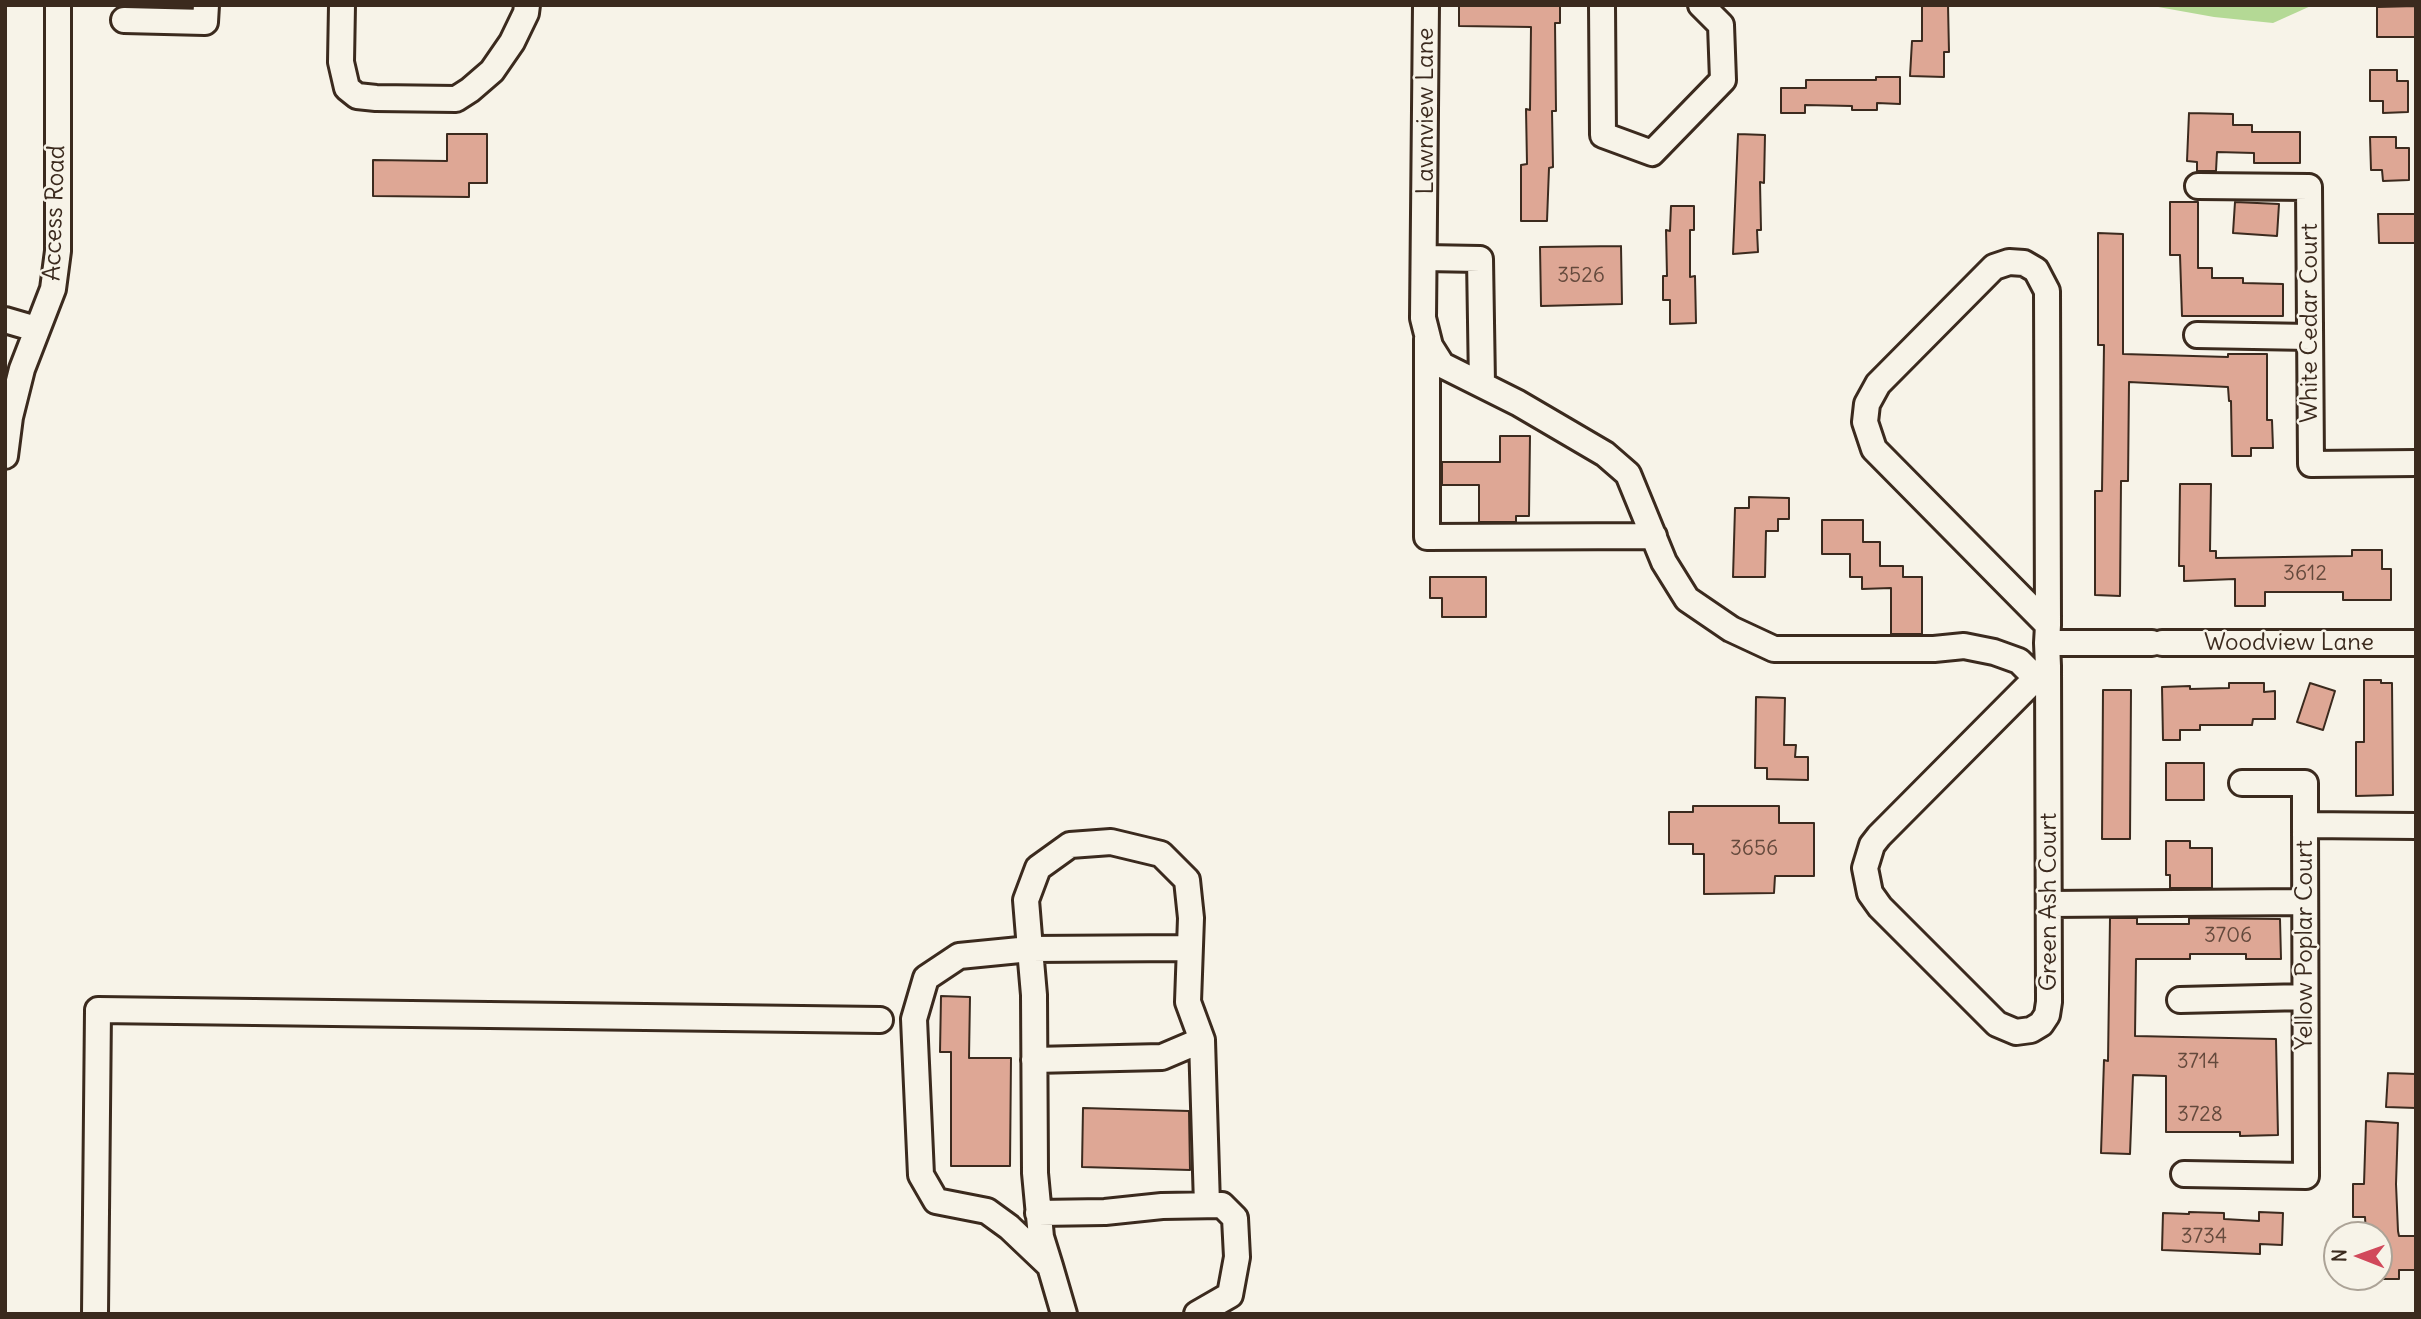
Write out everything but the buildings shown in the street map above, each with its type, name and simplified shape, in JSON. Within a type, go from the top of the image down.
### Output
[{"type":"street","name":"Access Road","points":[[5,456],[10,417],[19,381],[53,289],[58,251],[58,5]]},
{"type":"street","points":[[124,20],[205,22],[205,5]]},
{"type":"street","points":[[342,5],[341,62],[347,88],[358,96],[376,98],[456,99],[492,71],[512,42],[527,5]]},
{"type":"street","name":"Lawnview Lane","points":[[1426,5],[1423,318],[1427,333]]},
{"type":"street","points":[[1602,5],[1603,135],[1652,153],[1723,80],[1721,25],[1701,5]]},
{"type":"street","name":"White Cedar Court","points":[[2198,186],[2309,187],[2311,464],[2416,463]]},
{"type":"street","points":[[1425,258],[1480,259],[1482,384]]},
{"type":"street","name":"Green Ash Court","points":[[2045,653],[1874,449],[1865,422],[1867,404],[1878,384],[1994,267],[2009,262],[2024,263],[2036,270],[2047,291],[2045,653],[2049,904],[2047,1015],[2041,1024],[2031,1030],[2010,1031],[1997,1024],[1880,907],[1870,893],[1865,867],[1872,845],[1879,836],[2045,653]]},
{"type":"street","points":[[5,320],[36,329]]},
{"type":"street","points":[[1427,333],[1430,346],[1442,365],[1482,384],[1605,454],[1628,474],[1664,562],[1686,599],[1731,629],[1774,649],[1934,649],[1964,646],[1994,652],[2019,661],[2045,653]]},
{"type":"street","points":[[1427,333],[1427,537],[1654,537]]},
{"type":"street","points":[[2197,335],[2310,337]]},
{"type":"street","name":"Woodview Lane","points":[[2045,653],[2157,643],[2416,643]]},
{"type":"street","points":[[2242,783],[2305,783],[2305,825]]},
{"type":"street","name":"Yellow Poplar Court","points":[[2184,1174],[2306,1176],[2305,825],[2416,826]]},
{"type":"street","points":[[1064,1314],[1041,1237],[1038,1213],[1035,1173],[1034,995],[1026,901],[1038,868],[1070,845],[1111,842],[1161,854],[1186,880],[1191,918],[1188,1002],[1202,1040],[1207,1205]]},
{"type":"street","points":[[2049,904],[2305,902]]},
{"type":"street","points":[[1050,1266],[1009,1227],[987,1211],[936,1201],[921,1175],[914,1019],[926,978],[959,956],[1030,949],[1189,948]]},
{"type":"street","points":[[2180,1000],[2305,997]]},
{"type":"street","points":[[95,1314],[98,1010],[880,1020]]},
{"type":"street","points":[[1034,1060],[1162,1057],[1202,1040]]},
{"type":"street","points":[[1038,1213],[1222,1205],[1235,1218],[1237,1257],[1230,1295],[1197,1314]]},
{"type":"green space","points":[[2147,5],[2313,5],[2273,23],[2214,17]]}]
